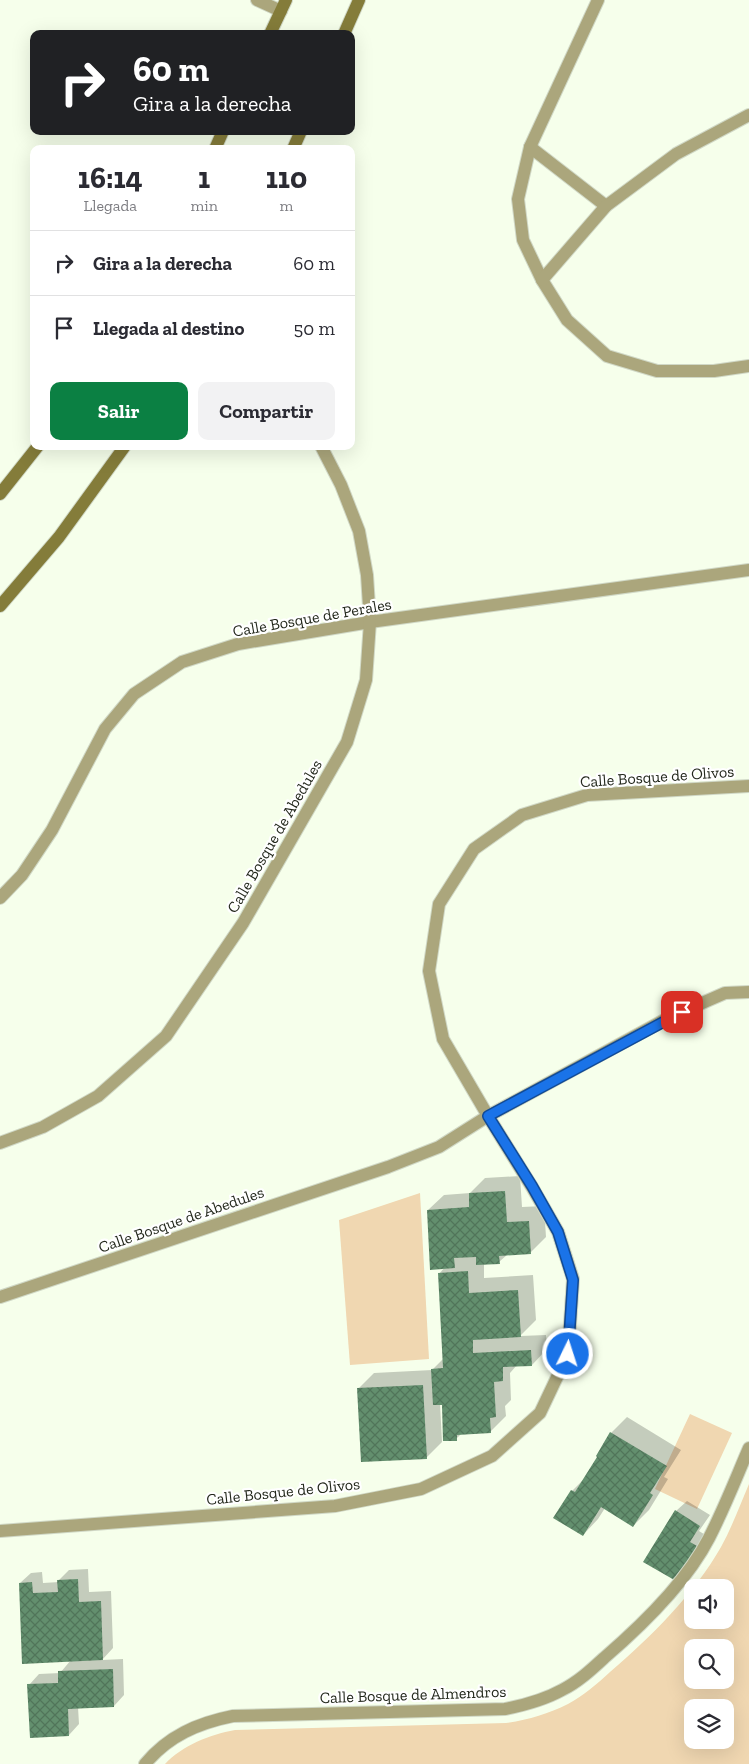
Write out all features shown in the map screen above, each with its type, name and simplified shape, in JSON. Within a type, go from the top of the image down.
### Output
[{"type":"main road","points":[[346,30],[359,0]]},
{"type":"main road","points":[[272,30],[283,5]]},
{"type":"main road","points":[[0,494],[35,450]]},
{"type":"main road","points":[[0,606],[59,537],[122,450]]},
{"type":"street","points":[[257,0],[283,5]]},
{"type":"street","points":[[598,0],[530,148],[518,199],[523,240],[542,280],[567,320],[607,356],[657,371],[714,371],[749,366]]},
{"type":"street","points":[[542,280],[606,206],[676,154],[749,114]]},
{"type":"street","points":[[530,148],[606,206]]},
{"type":"street","name":"Calle Bosque de Abedules","points":[[0,1143],[42,1127],[98,1096],[166,1036],[243,923],[347,742],[366,680],[370,622],[367,574],[359,531],[323,450]]},
{"type":"street","name":"Calle Bosque de Perales","points":[[0,898],[22,875],[52,830],[105,729],[134,694],[182,662],[238,644],[370,622],[749,570]]},
{"type":"street","name":"Calle Bosque de Olivos","points":[[0,1531],[335,1506],[421,1489],[492,1456],[540,1413],[568,1354],[573,1280],[558,1232],[443,1039],[429,971],[439,904],[474,849],[522,815],[587,795],[749,786]]},
{"type":"street","name":"Calle Bosque de Abedules","points":[[0,1297],[388,1167],[439,1147],[488,1116],[668,1018],[725,993],[749,992]]},
{"type":"street","name":"Calle Bosque de Almendros","points":[[145,1764],[175,1737],[193,1727],[212,1720],[233,1716],[504,1709],[531,1703],[562,1690],[590,1670],[643,1622],[689,1568],[708,1540],[749,1448]]},
{"type":"shaded area","points":[[420,1193],[429,1359],[350,1365],[339,1220]]},
{"type":"shaded area","points":[[690,1414],[732,1433],[697,1509],[655,1489]]},
{"type":"shaded area","points":[[749,1484],[749,1764],[165,1764],[188,1746],[235,1730],[506,1723],[538,1716],[560,1708],[584,1694],[625,1659],[656,1630],[684,1599],[684,1629],[734,1629],[734,1579],[699,1579],[721,1547]]},
{"type":"building","points":[[505,1191],[507,1222],[529,1221],[531,1254],[499,1256],[500,1264],[476,1265],[476,1257],[454,1258],[455,1268],[430,1270],[427,1210],[469,1207],[469,1193]]},
{"type":"building","points":[[468,1271],[469,1293],[518,1290],[521,1337],[473,1340],[473,1353],[531,1350],[532,1366],[503,1367],[503,1381],[494,1382],[496,1417],[490,1418],[491,1433],[457,1435],[457,1441],[443,1441],[442,1405],[433,1405],[431,1369],[443,1368],[438,1273]]},
{"type":"building","points":[[423,1385],[427,1459],[361,1462],[357,1388]]},
{"type":"building","points":[[610,1432],[667,1466],[650,1493],[653,1495],[633,1527],[601,1507],[583,1536],[553,1518],[571,1490],[575,1492]]},
{"type":"building","points":[[675,1510],[700,1526],[690,1542],[697,1546],[676,1581],[643,1562]]},
{"type":"building","points":[[78,1579],[79,1602],[101,1601],[103,1660],[22,1664],[19,1583],[32,1582],[33,1593],[58,1592],[57,1580]]},
{"type":"building","points":[[113,1669],[114,1707],[68,1709],[69,1736],[30,1738],[27,1684],[58,1683],[58,1671]]},
{"type":"route","points":[[568,1354],[573,1280],[558,1232],[532,1186],[488,1116],[682,1012]]}]
